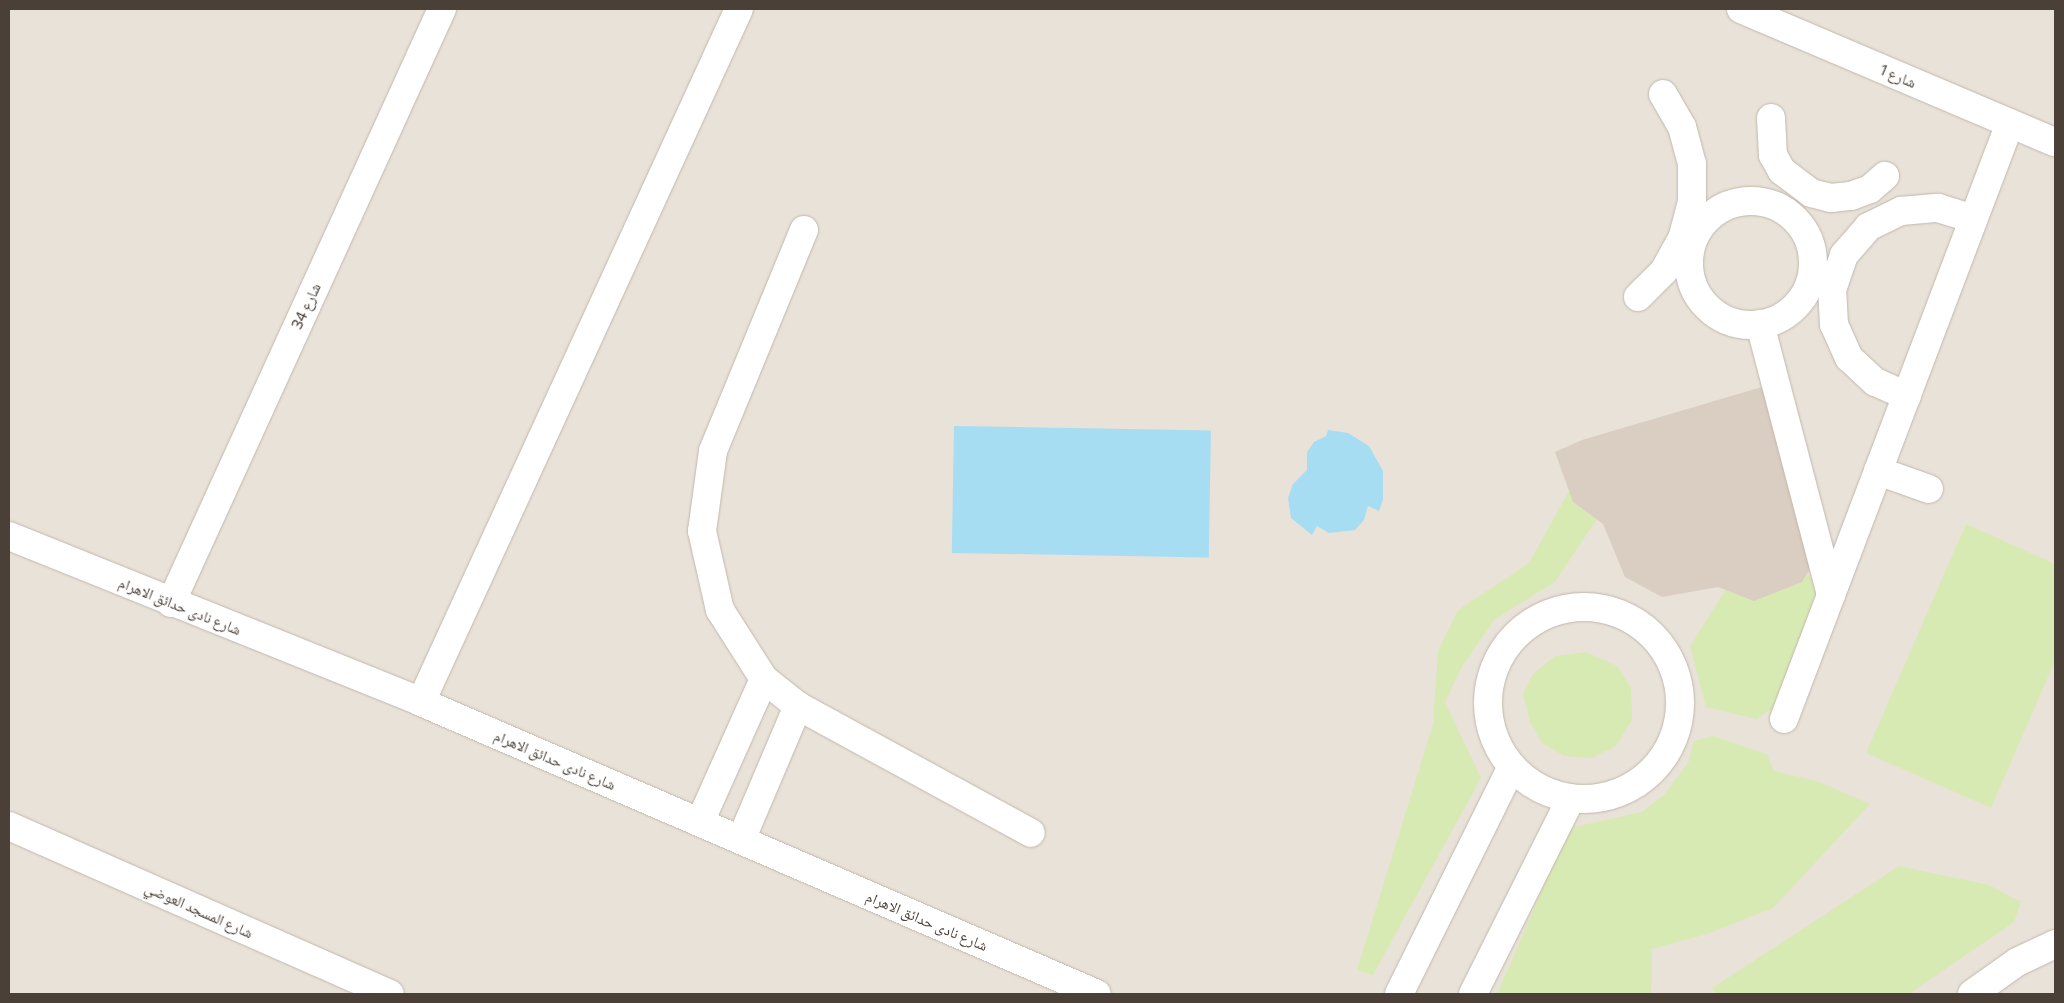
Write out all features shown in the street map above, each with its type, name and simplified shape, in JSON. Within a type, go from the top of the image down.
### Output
[{"type":"street","name":"شارع 34","points":[[170,603],[442,9]]},
{"type":"street","points":[[421,702],[739,9]]},
{"type":"street","name":"شارع 1","points":[[1741,9],[2055,142]]},
{"type":"street","points":[[1663,94],[1682,127],[1692,164],[1692,202],[1687,241],[1689,274],[1703,303],[1728,321],[1760,324],[1791,310],[1803,298],[1821,286],[1844,255],[1868,228],[1901,211],[1938,208],[1973,219]]},
{"type":"street","points":[[1770,118],[1773,155],[1782,171],[1811,193],[1831,198],[1851,196],[1870,189],[1885,176]]},
{"type":"street","points":[[1784,719],[2010,123]]},
{"type":"street","points":[[1798,222],[1811,193]]},
{"type":"street","points":[[1638,297],[1664,271],[1709,216],[1739,201],[1771,204],[1798,222],[1812,250],[1834,325],[1849,358],[1875,382],[1907,396]]},
{"type":"street","points":[[804,230],[713,451],[702,531],[720,610],[764,679],[798,706],[1031,833]]},
{"type":"street","points":[[1760,324],[1831,595]]},
{"type":"street","points":[[1878,471],[1929,490]]},
{"type":"street","name":"شارع نادى حدائق الاهرام","points":[[9,536],[170,603],[421,702],[1097,994]]},
{"type":"street","points":[[1590,607],[1629,619],[1655,640],[1670,663],[1680,702],[1676,729],[1661,760],[1631,787],[1591,798],[1571,798],[1538,787],[1512,766],[1500,749],[1488,710],[1488,690],[1502,652],[1531,623],[1569,608],[1590,607]]},
{"type":"street","points":[[700,822],[764,679]]},
{"type":"street","points":[[741,840],[798,706]]},
{"type":"street","points":[[1399,994],[1512,766]]},
{"type":"street","points":[[1473,994],[1571,798]]},
{"type":"street","name":"شارع المسجد العوضي","points":[[9,826],[390,994]]},
{"type":"street","points":[[1972,994],[2017,962],[2055,944]]},
{"type":"shaded area","points":[[9,9],[2055,9],[2055,994],[9,994]]},
{"type":"green space","points":[[1571,487],[1603,510],[1555,582],[1495,619],[1463,665],[1445,702],[1481,778],[1373,975],[1357,970],[1433,724],[1438,651],[1458,610],[1529,563]]},
{"type":"green space","points":[[1966,524],[2055,564],[2055,661],[1991,808],[1866,753]]},
{"type":"green space","points":[[1804,572],[1825,588],[1793,695],[1756,719],[1706,707],[1690,646],[1730,583]]},
{"type":"green space","points":[[1586,652],[1617,666],[1631,688],[1632,720],[1616,746],[1592,758],[1564,756],[1542,743],[1530,722],[1523,694],[1533,674],[1555,656]]},
{"type":"green space","points":[[1713,736],[1767,754],[1774,771],[1817,781],[1870,804],[1773,908],[1707,934],[1652,949],[1651,994],[1497,994],[1569,828],[1642,812],[1665,794],[1689,761],[1693,741]]},
{"type":"green space","points":[[1899,866],[1989,885],[2021,902],[2014,922],[1909,994],[1716,994],[1712,988]]},
{"type":"water","points":[[954,426],[1211,430],[1209,557],[952,553]]},
{"type":"water","points":[[1328,430],[1348,433],[1369,446],[1383,471],[1383,500],[1379,511],[1368,506],[1364,520],[1355,530],[1329,533],[1317,526],[1312,535],[1291,518],[1288,498],[1293,484],[1307,470],[1307,452],[1314,442],[1326,436]]},
{"type":"building","points":[[1762,387],[1814,562],[1802,582],[1754,601],[1718,587],[1662,597],[1625,577],[1603,524],[1573,502],[1555,452],[1582,440]]}]
